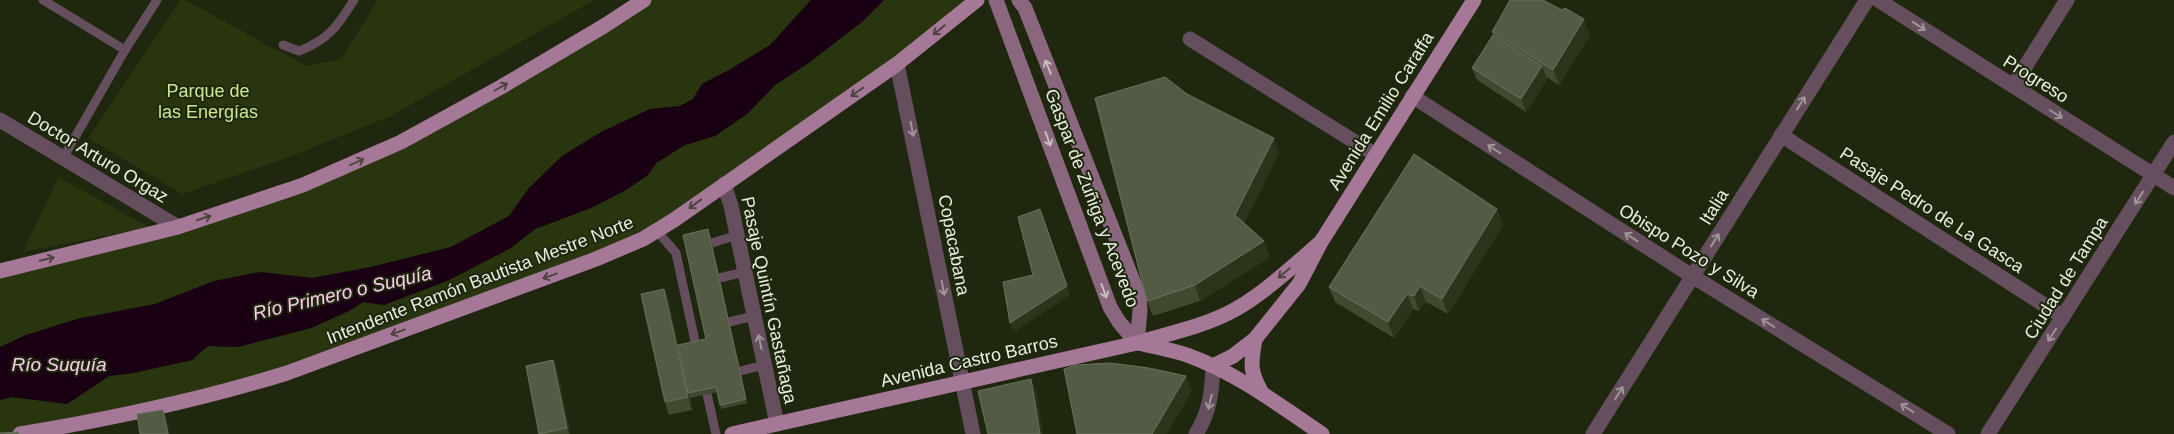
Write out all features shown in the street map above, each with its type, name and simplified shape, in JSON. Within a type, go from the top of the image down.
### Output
[{"type":"main road","points":[[0,271],[178,227],[304,185],[401,142],[518,77],[644,0]]},
{"type":"main road","name":"Intendente Ramón Bautista Mestre Norte","points":[[26,434],[164,406],[235,389],[287,373],[596,259],[658,231],[897,64],[977,0]]},
{"type":"main road","name":"Avenida Emilio Caraffa","points":[[1213,366],[1233,356],[1256,339],[1299,284],[1321,242],[1474,0]]},
{"type":"main road","name":"Avenida Emilio Caraffa","points":[[1137,343],[1197,326],[1235,309],[1267,288],[1321,242]]},
{"type":"main road","points":[[1256,339],[1251,364],[1253,377],[1262,392]]},
{"type":"main road","name":"Avenida Castro Barros","points":[[732,434],[1137,343],[1187,355],[1213,366],[1262,392],[1322,434]]},
{"type":"street","name":"Gaspar de Zuñiga y Acevedo","points":[[996,0],[1110,307],[1119,322],[1137,343]]},
{"type":"street","name":"Gaspar de Zuñiga y Acevedo","points":[[1019,0],[1025,8],[1139,296],[1137,343]]},
{"type":"street","name":"Italia","points":[[1593,434],[1867,0]]},
{"type":"street","name":"Progreso","points":[[1878,0],[2174,188]]},
{"type":"street","points":[[2013,86],[2067,0]]},
{"type":"street","points":[[1190,39],[1376,155]]},
{"type":"street","name":"Copacabana","points":[[897,64],[973,434]]},
{"type":"street","name":"Obispo Pozo y Silva","points":[[1412,96],[1692,276],[1948,434]]},
{"type":"street","name":"Doctor Arturo Orgaz","points":[[0,120],[178,227]]},
{"type":"street","name":"Pasaje Pedro de La Gasca","points":[[1781,135],[2063,316]]},
{"type":"street","name":"Ciudad de Tampa","points":[[1988,434],[2174,142]]},
{"type":"street","name":"Pasaje Quintín Gastañaga","points":[[724,184],[737,235],[776,424]]},
{"type":"street","points":[[1196,434],[1210,404],[1213,366]]},
{"type":"lane","points":[[43,0],[125,50]]},
{"type":"lane","points":[[62,158],[125,50],[157,0]]},
{"type":"lane","points":[[283,45],[298,51],[315,44],[338,24],[354,0]]},
{"type":"lane","points":[[658,231],[676,253],[696,346]]},
{"type":"lane","points":[[712,243],[737,235]]},
{"type":"lane","points":[[676,253],[687,250]]},
{"type":"lane","points":[[719,278],[745,272]]},
{"type":"lane","points":[[683,285],[694,283]]},
{"type":"lane","points":[[729,322],[754,316]]},
{"type":"lane","points":[[693,330],[704,328]]},
{"type":"lane","points":[[740,371],[764,365]]},
{"type":"lane","points":[[707,394],[716,434]]},
{"type":"green space","name":"Parque de las Energías","points":[[181,0],[185,0],[306,66],[341,59],[378,0],[594,0],[391,116],[284,159],[182,194],[88,138]]},
{"type":"green space","points":[[644,0],[811,0],[770,45],[702,84],[693,99],[680,106],[650,109],[529,188],[509,216],[451,247],[371,267],[312,278],[260,272],[214,281],[155,305],[77,319],[26,335],[0,347],[0,271],[178,227],[401,142]]},
{"type":"green space","points":[[884,0],[977,0],[658,231],[287,373],[57,429],[0,434],[0,400],[12,397],[67,404],[109,376],[133,373],[192,360],[208,346],[238,347],[311,328],[349,311],[363,302],[384,305],[447,281],[511,248],[535,229],[591,208],[626,190],[648,175],[656,163],[685,145],[715,136],[747,114],[775,85],[810,62],[863,21]]},
{"type":"green space","points":[[58,177],[149,227],[23,252]]},
{"type":"water","name":"Río Suquía","points":[[811,0],[884,0],[863,21],[810,62],[775,85],[747,114],[715,136],[685,145],[656,163],[648,175],[626,190],[591,208],[535,229],[511,248],[447,281],[384,305],[363,302],[349,311],[311,328],[238,347],[208,346],[192,360],[133,373],[109,376],[67,404],[12,397],[0,400],[0,347],[26,335],[77,319],[155,304],[214,281],[260,272],[312,278],[371,267],[451,247],[509,216],[529,188],[562,156],[601,132],[650,109],[680,106],[693,99],[702,84],[770,45]]},
{"type":"building","points":[[1510,0],[1543,0],[1562,10],[1565,8],[1584,19],[1553,70],[1492,32]]},
{"type":"building","points":[[1493,35],[1542,66],[1521,99],[1472,68]]},
{"type":"building","points":[[1165,77],[1187,94],[1274,138],[1235,215],[1264,241],[1195,285],[1147,301],[1095,98]]},
{"type":"building","points":[[1414,154],[1497,209],[1442,299],[1420,286],[1414,296],[1407,294],[1388,322],[1329,287]]},
{"type":"building","points":[[1040,209],[1067,286],[1010,323],[1003,282],[1033,275],[1018,217]]},
{"type":"building","points":[[708,229],[746,399],[720,405],[716,387],[688,393],[678,345],[706,339],[683,235]]},
{"type":"building","points":[[664,289],[688,397],[665,402],[641,294]]},
{"type":"building","points":[[553,360],[567,428],[539,434],[526,366]]},
{"type":"building","points":[[1110,363],[1149,368],[1186,376],[1152,434],[1077,434],[1064,369],[1076,365]]},
{"type":"building","points":[[1031,379],[1040,434],[988,434],[978,391]]},
{"type":"building","points":[[163,410],[168,434],[140,434],[137,414]]},
{"type":"building","points":[[18,432],[19,434],[0,434],[0,433]]},
{"type":"water label","name":"Río Primero o Suquía","points":[[342,293]]}]
